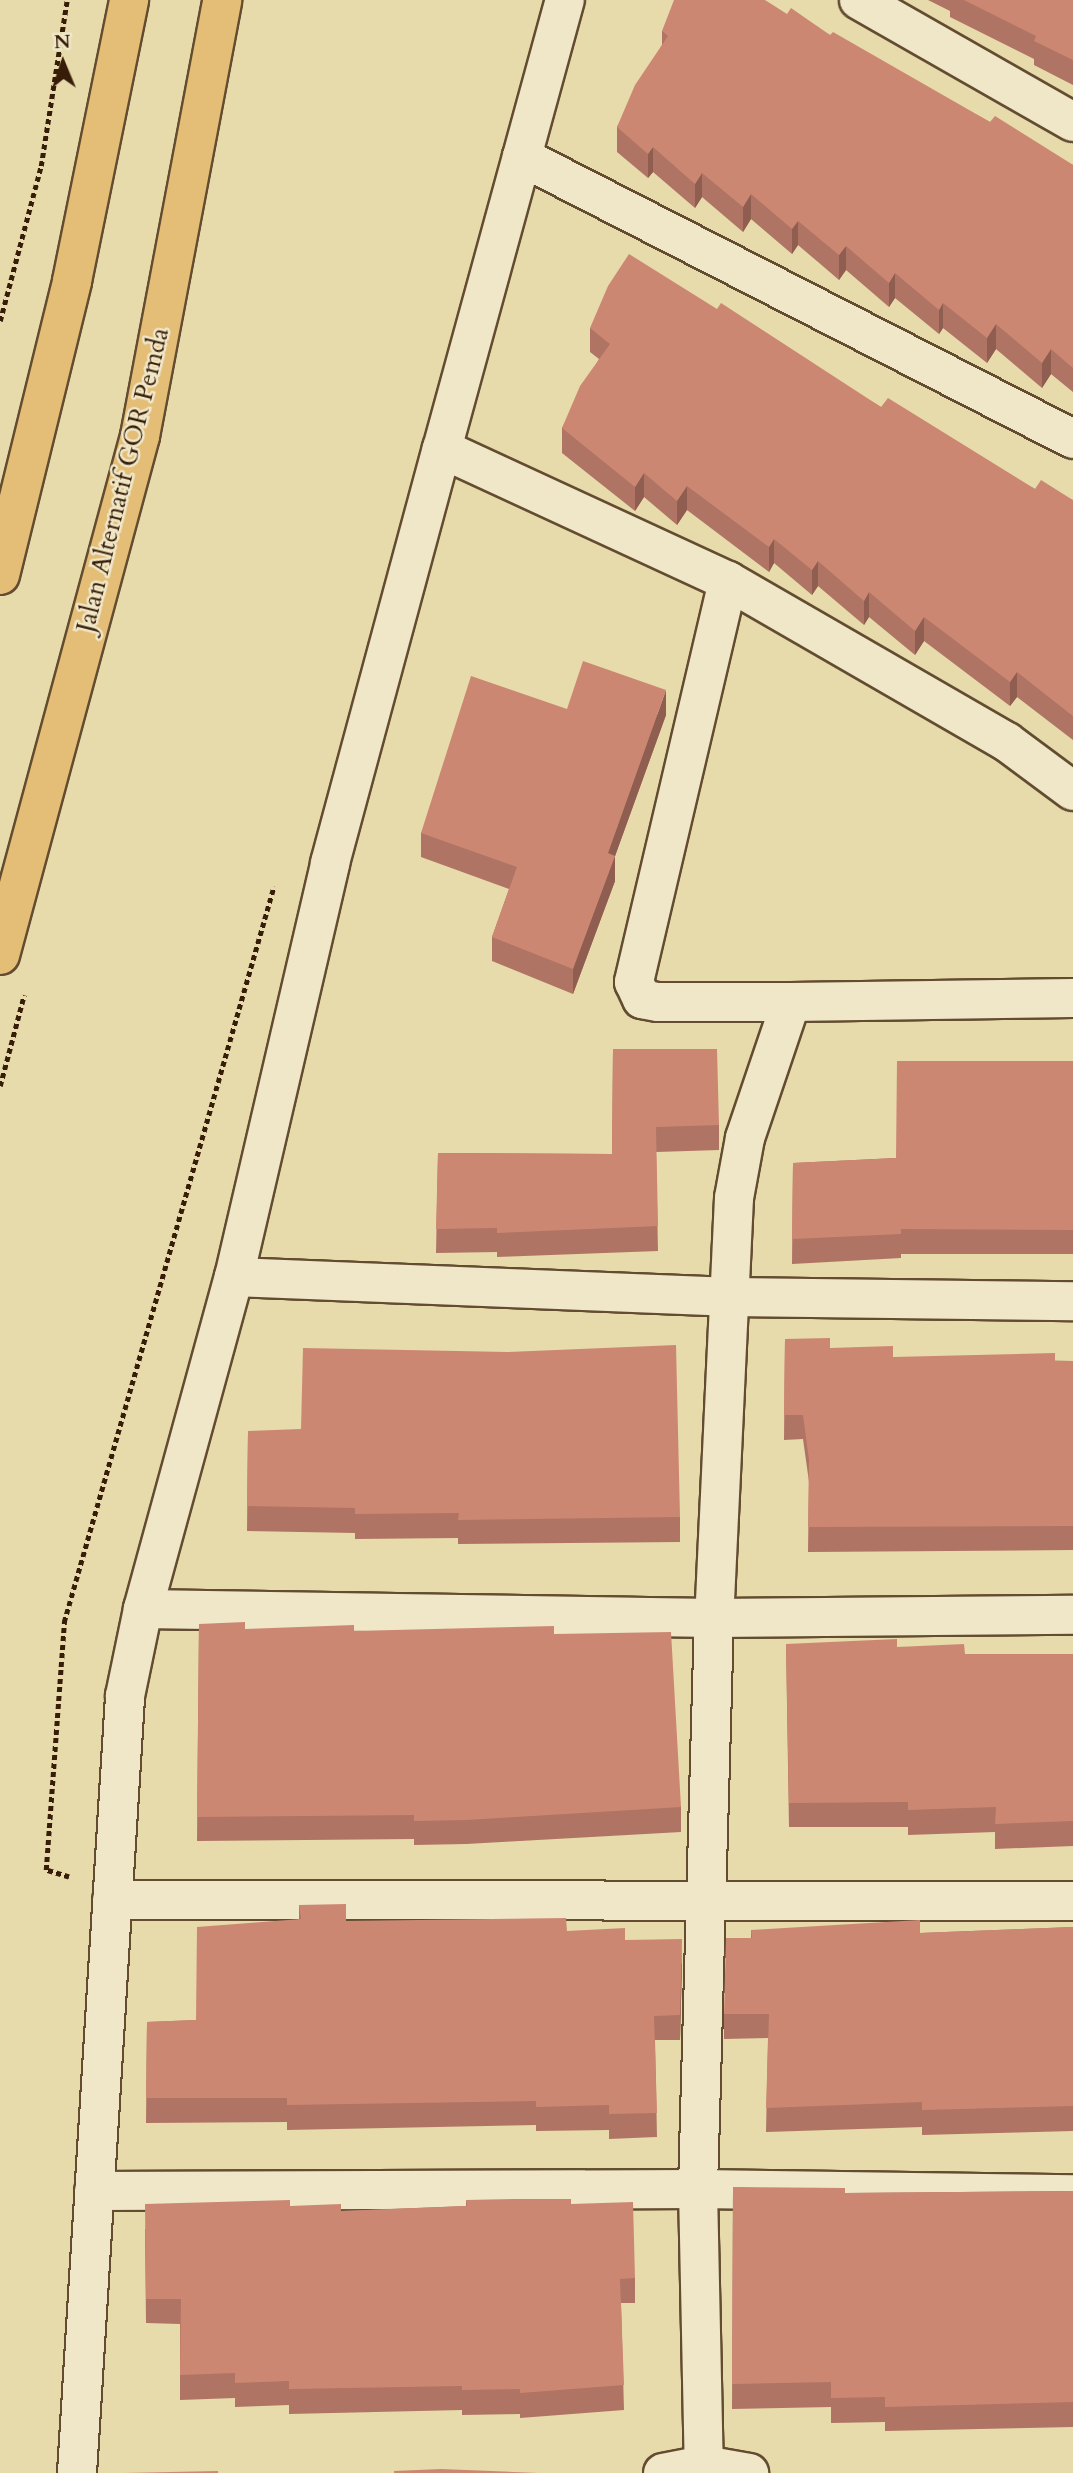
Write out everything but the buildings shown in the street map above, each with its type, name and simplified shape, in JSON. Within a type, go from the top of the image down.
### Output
[{"type":"main road","points":[[0,575],[72,281],[129,0]]},
{"type":"main road","name":"Jalan Alternatif GOR Pemda","points":[[0,955],[140,436],[222,0]]},
{"type":"street","points":[[77,2473],[124,1696],[144,1609],[234,1277],[330,863],[565,0]]},
{"type":"street","points":[[859,0],[1073,122]]},
{"type":"street","points":[[522,158],[1073,439]]},
{"type":"street","points":[[442,449],[728,581],[1007,742],[1073,791]]},
{"type":"street","points":[[728,581],[634,982],[642,999],[658,1002],[791,1002],[1073,998]]},
{"type":"street","points":[[704,2465],[698,2189],[714,1618],[734,1198],[745,1138],[791,1002]]},
{"type":"street","points":[[234,1277],[731,1297],[1073,1301]]},
{"type":"street","points":[[144,1609],[714,1618],[1073,1615]]},
{"type":"street","points":[[112,1900],[1073,1901]]},
{"type":"street","points":[[94,2191],[698,2189],[1073,2194]]},
{"type":"street","points":[[663,2473],[704,2465],[750,2473]]},
{"type":"path","points":[[0,321],[41,166],[67,0]]},
{"type":"path","points":[[112,1900],[78,1879],[46,1870],[64,1622],[276,876]]}]
